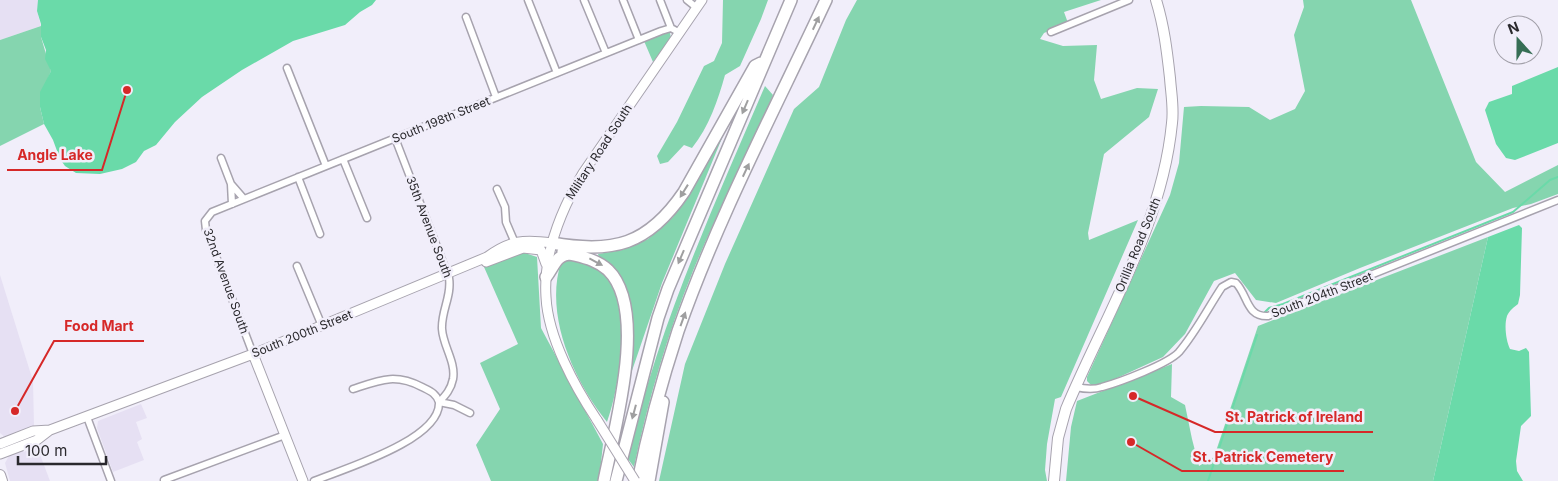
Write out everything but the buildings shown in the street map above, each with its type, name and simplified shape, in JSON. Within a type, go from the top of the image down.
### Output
[{"type":"highway","points":[[616,481],[658,318],[668,289],[790,0]]},
{"type":"highway","points":[[637,481],[678,333],[710,251],[742,178],[826,0]]},
{"type":"highway","points":[[552,243],[580,248],[609,247],[635,239],[657,225],[670,212],[684,192],[755,66],[764,63]]},
{"type":"highway","points":[[552,243],[563,251],[594,260],[609,271],[620,288],[626,311],[628,341],[625,367],[604,481]]},
{"type":"highway","points":[[547,272],[559,258],[565,254],[571,254]]},
{"type":"highway","points":[[649,481],[661,423],[668,366]]},
{"type":"main road","name":"Military Road South","points":[[637,481],[582,398],[553,331],[546,297],[547,272],[552,243],[566,203],[583,173],[675,30],[697,8],[702,0]]},
{"type":"main road","name":"Orillia Road South","points":[[1054,481],[1061,424],[1146,232],[1160,192],[1173,122],[1173,104],[1164,34],[1156,0]]},
{"type":"main road","name":"South 200th Street","points":[[0,444],[33,431],[50,430],[87,417],[253,354],[448,274],[515,243],[525,240],[552,243]]},
{"type":"main road","points":[[474,262],[480,264],[527,248],[541,250],[547,272]]},
{"type":"main road","name":"32nd Avenue South","points":[[253,354],[303,481]]},
{"type":"main road","name":"South 200th Street","points":[[0,454],[37,440],[50,430]]},
{"type":"main road","points":[[0,475],[2,481]]},
{"type":"street","points":[[528,0],[557,73]]},
{"type":"street","points":[[584,0],[606,53]]},
{"type":"street","points":[[623,0],[639,40]]},
{"type":"street","points":[[660,0],[675,30]]},
{"type":"street","points":[[687,0],[697,8]]},
{"type":"street","points":[[1051,32],[1129,0]]},
{"type":"street","points":[[466,17],[496,97]]},
{"type":"street","name":"South 198th Street","points":[[205,221],[212,212],[298,177],[661,31],[675,30]]},
{"type":"street","points":[[287,68],[326,166]]},
{"type":"street","name":"35th Avenue South","points":[[314,481],[392,450],[411,440],[432,422],[438,411],[439,402],[450,389],[454,377],[442,330],[444,312],[450,291],[448,274],[395,138]]},
{"type":"street","points":[[221,158],[231,184],[232,204]]},
{"type":"street","points":[[343,159],[367,218]]},
{"type":"street","points":[[298,177],[320,234]]},
{"type":"street","points":[[231,184],[244,199]]},
{"type":"street","points":[[497,189],[505,207],[506,222],[515,243]]},
{"type":"street","name":"South 204th Street","points":[[1076,387],[1089,389],[1102,387],[1139,373],[1174,356],[1226,284],[1236,283],[1251,310],[1263,316],[1268,316],[1558,200]]},
{"type":"street","name":"32nd Avenue South","points":[[205,221],[208,237],[253,354]]},
{"type":"street","points":[[297,266],[322,326]]},
{"type":"street","points":[[353,389],[383,379],[400,379],[430,391],[436,395],[439,402],[454,404],[470,413]]},
{"type":"street","points":[[87,417],[111,481]]},
{"type":"street","points":[[164,480],[285,435]]},
{"type":"shaded area","points":[[0,0],[39,0],[37,11],[41,26],[0,40]]},
{"type":"shaded area","points":[[38,0],[376,0],[345,25],[293,41],[242,70],[202,97],[175,122],[156,145],[144,151],[136,162],[122,169],[100,174],[76,173],[65,166],[44,124],[40,107],[40,92],[51,71],[45,59],[46,50],[41,37],[41,24],[37,11]]},
{"type":"shaded area","points":[[723,0],[768,0],[740,66],[725,75],[712,113],[698,140],[692,148],[684,145],[668,162],[660,164],[657,156],[677,122],[704,66],[714,61],[722,43]]},
{"type":"shaded area","points":[[857,0],[1101,0],[1064,12],[1068,23],[1044,33],[1040,39],[1063,46],[1097,45],[1094,80],[1101,99],[1137,88],[1158,89],[1149,117],[1104,154],[1088,233],[1089,240],[1138,220],[1061,397],[1055,399],[1047,444],[1045,470],[1047,481],[659,481],[685,364],[725,264],[794,109],[819,87],[846,20]]},
{"type":"shaded area","points":[[1303,0],[1411,0],[1476,162],[1505,192],[1558,165],[1558,194],[1531,204],[1513,208],[1276,303],[1256,300],[1235,273],[1214,281],[1185,334],[1163,357],[1104,384],[1091,385],[1087,381],[1087,377],[1170,195],[1179,163],[1184,107],[1249,107],[1270,120],[1295,109],[1305,91],[1294,35],[1304,7]]},
{"type":"shaded area","points":[[41,26],[41,37],[51,71],[40,107],[44,124],[0,146],[0,40]]},
{"type":"shaded area","points":[[667,32],[670,33],[671,38],[653,62],[644,41]]},
{"type":"shaded area","points":[[1558,67],[1558,143],[1515,160],[1506,158],[1496,144],[1485,110],[1489,102],[1512,94],[1512,86]]},
{"type":"shaded area","points":[[765,86],[773,95],[702,249],[675,319],[645,418],[634,467],[628,459],[654,363],[670,316],[706,223]]},
{"type":"shaded area","points":[[732,114],[662,283],[623,397],[631,337],[630,306],[627,292],[619,276],[598,254],[622,250],[648,239],[673,217]]},
{"type":"shaded area","points":[[1519,225],[1522,228],[1520,295],[1518,304],[1507,316],[1506,328],[1507,342],[1510,349],[1519,351],[1526,348],[1529,352],[1531,416],[1521,426],[1516,461],[1517,471],[1523,481],[1433,481],[1488,237]]},
{"type":"shaded area","points":[[1488,237],[1433,481],[1066,481],[1071,427],[1077,401],[1172,364],[1171,397],[1185,405],[1199,466],[1214,457],[1258,326]]},
{"type":"shaded area","points":[[522,252],[537,257],[541,328],[603,444],[599,481],[491,481],[476,445],[500,409],[480,363],[518,344],[484,267]]},
{"type":"shaded area","points":[[568,259],[589,264],[602,272],[614,290],[619,307],[621,348],[619,368],[612,407],[607,422],[595,406],[573,368],[559,326],[556,304],[557,283],[561,262]]},
{"type":"shaded area","points":[[0,275],[33,381],[34,426],[5,437],[0,433]]},
{"type":"shaded area","points":[[141,404],[147,418],[136,422],[142,439],[137,442],[144,460],[113,472],[97,428],[98,421]]},
{"type":"shaded area","points":[[36,444],[50,481],[10,481],[5,463],[9,456]]},
{"type":"waterway","points":[[1265,312],[1269,308],[1513,212],[1550,180],[1558,177]]},
{"type":"waterway","points":[[1208,481],[1257,335]]},
{"type":"place","name":"Angle Lake","points":[[127,90]]},
{"type":"place","name":"St. Patrick of Ireland","points":[[1133,396]]},
{"type":"place","name":"Food Mart","points":[[15,411]]},
{"type":"place","name":"St. Patrick Cemetery","points":[[1131,442]]}]
